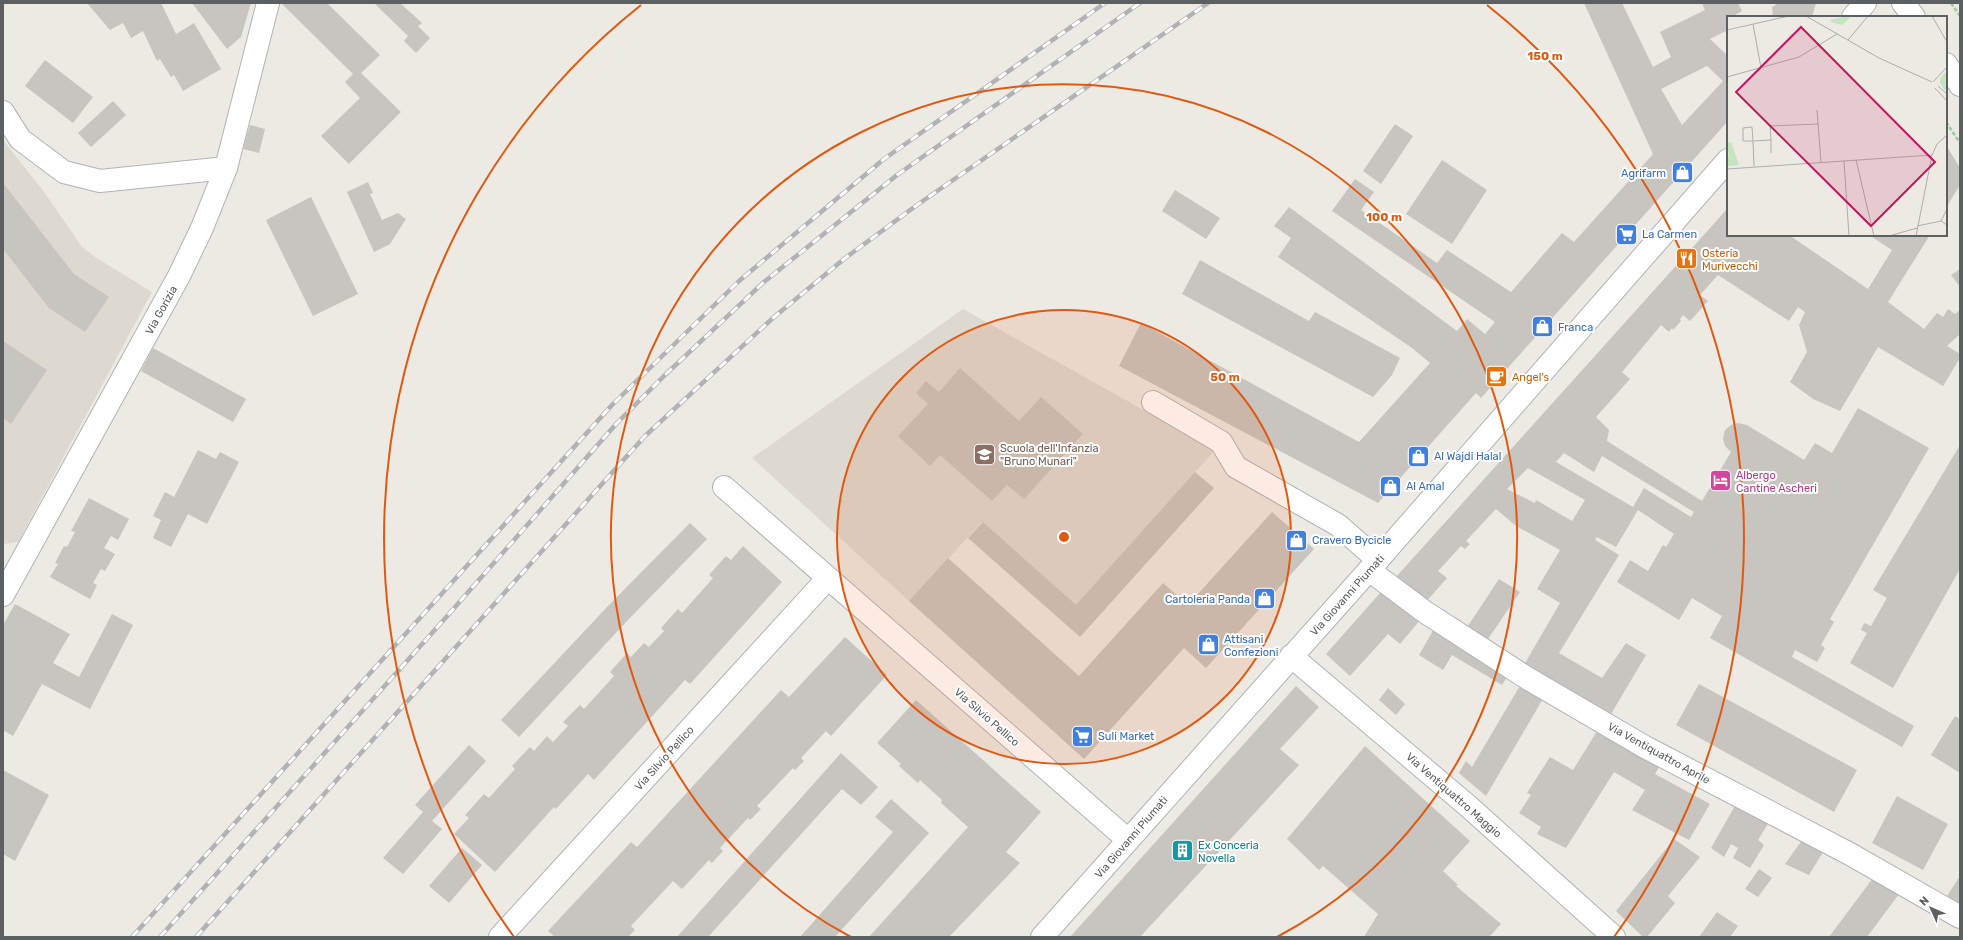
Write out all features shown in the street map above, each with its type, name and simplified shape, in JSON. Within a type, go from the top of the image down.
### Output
[{"type":"street","name":"Via Gorizia","points":[[5,587],[179,276],[202,228],[226,168],[268,3]]},
{"type":"street","points":[[1854,16],[1864,3]]},
{"type":"street","points":[[1903,3],[1913,16]]},
{"type":"street","points":[[1947,66],[1960,85]]},
{"type":"street","points":[[3,112],[20,139],[64,172],[100,181],[226,168]]},
{"type":"street","name":"Via Giovanni Piumati","points":[[1042,937],[1291,656],[1374,565],[1727,161]]},
{"type":"street","name":"Via Ventiquattro Aprile","points":[[1153,402],[1221,442],[1236,468],[1338,525],[1374,565],[1425,612],[1526,678],[1645,747],[1850,854],[1960,917]]},
{"type":"street","name":"Via Silvio Pellico","points":[[724,487],[1128,840]]},
{"type":"street","name":"Via Silvio Pellico","points":[[500,937],[828,578]]},
{"type":"street","name":"Via Ventiquattro Maggio","points":[[1291,656],[1468,806],[1614,937]]},
{"type":"path","points":[[1951,3],[1960,16]]},
{"type":"path","points":[[1947,124],[1960,143]]},
{"type":"shaded area","points":[[3,140],[44,192],[82,247],[95,257],[152,292],[18,542],[3,544]]},
{"type":"shaded area","name":"Scuola dell'Infanzia \"Bruno Munari\"","points":[[963,309],[1215,450],[1076,606],[982,522],[909,601],[752,458]]},
{"type":"building","points":[[87,3],[161,3],[176,34],[194,23],[221,69],[183,91],[174,75],[171,77],[160,59],[157,61],[143,31],[131,38],[123,23],[110,30]]},
{"type":"building","points":[[192,3],[251,3],[241,37],[227,49]]},
{"type":"building","points":[[281,3],[327,3],[380,55],[361,73],[401,112],[349,164],[321,136],[360,98],[345,82],[353,74]]},
{"type":"building","points":[[374,3],[400,3],[422,23],[418,26],[430,38],[416,53],[404,41],[408,36]]},
{"type":"building","points":[[1584,3],[1622,3],[1653,67],[1671,57],[1660,32],[1705,10],[1702,3],[1738,3],[1742,11],[1736,16],[1727,16],[1727,30],[1710,39],[1727,55],[1727,122],[1481,398],[1476,393],[1378,503],[1119,366],[1141,323],[1359,442],[1430,363],[1412,348],[1278,257],[1291,238],[1274,226],[1289,207],[1457,331],[1467,319],[1485,334],[1495,322],[1332,211],[1355,179],[1374,192],[1361,210],[1437,263],[1447,250],[1511,292],[1562,233],[1574,242],[1653,154]],"holes":[[[1707,66],[1723,81],[1682,125],[1661,89]]]},
{"type":"building","points":[[1775,3],[1816,3],[1812,16],[1773,16],[1772,7],[1776,5]]},
{"type":"building","points":[[45,60],[93,97],[73,123],[25,86]]},
{"type":"building","points":[[113,101],[126,115],[91,147],[78,133]]},
{"type":"building","points":[[1395,124],[1413,136],[1381,184],[1363,171]]},
{"type":"building","points":[[250,125],[265,129],[259,153],[243,149]]},
{"type":"building","points":[[1947,147],[1960,168],[1960,185],[1947,206]]},
{"type":"building","points":[[1442,160],[1487,190],[1452,244],[1406,214]]},
{"type":"building","points":[[368,182],[373,193],[370,194],[382,220],[398,213],[406,219],[390,244],[374,252],[347,192]]},
{"type":"building","points":[[3,183],[74,274],[109,297],[85,332],[49,308],[3,249]]},
{"type":"building","points":[[1175,190],[1220,218],[1206,239],[1162,211]]},
{"type":"building","points":[[311,197],[358,294],[313,316],[266,220]]},
{"type":"building","points":[[1727,209],[1727,236],[1790,236],[1868,289],[1892,250],[1871,236],[1929,236],[1888,302],[1924,329],[1937,313],[1943,317],[1948,309],[1955,314],[1960,310],[1960,334],[1947,346],[1960,354],[1960,358],[1943,386],[1878,347],[1840,411],[1813,399],[1790,382],[1807,352],[1799,325],[1805,312],[1798,307],[1789,321],[1718,275],[1700,295],[1708,301],[1690,321],[1683,315],[1680,319],[1681,321],[1673,330],[1672,328],[1669,332],[1661,325],[1622,372],[1630,379],[1596,417],[1609,430],[1607,441],[1702,501],[1731,452],[1725,446],[1723,439],[1725,430],[1731,425],[1738,423],[1747,425],[1804,460],[1815,443],[1832,453],[1858,408],[1929,448],[1830,619],[1834,622],[1821,645],[1825,648],[1817,662],[1795,650],[1792,657],[1914,726],[1902,747],[1710,638],[1722,616],[1692,598],[1679,620],[1617,582],[1630,560],[1648,571],[1663,545],[1666,547],[1674,534],[1638,510],[1616,547],[1597,537],[1595,540],[1619,555],[1559,653],[1602,678],[1626,643],[1646,655],[1611,714],[1524,665],[1560,603],[1537,589],[1560,550],[1516,526],[1496,509],[1466,541],[1470,544],[1465,549],[1461,546],[1438,571],[1447,578],[1426,602],[1396,577]],"holes":[[[1564,453],[1594,472],[1602,456],[1694,512],[1691,517],[1644,488],[1633,507],[1556,462]],[[1528,468],[1585,500],[1572,521],[1536,500],[1535,503],[1507,489]]]},
{"type":"building","points":[[1200,260],[1309,321],[1315,312],[1400,358],[1392,375],[1373,397],[1182,294]]},
{"type":"building","points":[[1960,269],[1960,287],[1951,275]]},
{"type":"building","points":[[3,341],[47,370],[11,424],[3,418]]},
{"type":"building","points":[[153,348],[246,399],[233,422],[141,371]]},
{"type":"building","points":[[960,368],[1019,421],[1041,397],[1083,434],[1024,499],[1007,485],[992,501],[940,455],[930,466],[898,436],[928,404],[916,393],[926,381],[939,392]]},
{"type":"building","points":[[1960,445],[1960,569],[1893,688],[1850,663],[1867,633],[1861,630],[1864,623],[1871,626],[1887,598],[1873,590]]},
{"type":"building","points":[[198,450],[216,459],[220,452],[239,462],[207,524],[188,514],[171,547],[153,538],[161,520],[153,516],[165,492],[174,497]]},
{"type":"building","points":[[1195,472],[1214,488],[1080,637],[968,538],[983,522],[1076,605]]},
{"type":"building","points":[[89,498],[129,519],[118,540],[111,536],[104,548],[115,554],[105,571],[101,569],[93,583],[97,585],[90,599],[50,577],[58,564],[55,563],[64,546],[67,547],[75,532],[71,531]]},
{"type":"building","points":[[1272,512],[1314,549],[1206,668],[1184,648],[1084,759],[909,601],[948,558],[1079,676],[1163,583],[1188,605]]},
{"type":"building","points":[[690,523],[707,539],[626,622],[519,737],[501,720],[608,606]]},
{"type":"building","points":[[743,546],[782,582],[690,684],[685,680],[594,780],[588,774],[556,809],[554,807],[495,872],[454,834],[469,818],[465,815],[484,794],[489,798],[515,769],[512,766],[530,747],[534,751],[547,736],[553,742],[568,726],[563,722],[580,705],[584,709],[614,676],[610,672],[627,653],[631,657],[644,643],[649,647],[664,631],[661,628],[678,609],[682,613],[713,578],[709,575],[726,556],[731,560]]},
{"type":"building","points":[[1499,579],[1520,592],[1486,642],[1466,629]]},
{"type":"building","points":[[1381,592],[1421,619],[1400,644],[1388,634],[1350,676],[1326,654]]},
{"type":"building","points":[[15,604],[70,634],[53,663],[79,677],[112,614],[133,625],[90,709],[42,684],[13,736],[3,730],[3,625]]},
{"type":"building","points":[[1434,629],[1509,674],[1502,685],[1452,655],[1443,670],[1419,655]]},
{"type":"building","points":[[845,637],[887,675],[831,736],[826,731],[801,758],[804,761],[795,770],[793,768],[757,806],[761,809],[750,820],[748,818],[720,848],[723,851],[712,863],[709,860],[682,889],[673,881],[631,926],[635,930],[628,937],[555,937],[548,931],[631,842],[637,847],[781,690],[789,697]]},
{"type":"building","points":[[1521,684],[1544,697],[1486,796],[1459,773],[1466,761],[1472,767]]},
{"type":"building","points":[[1699,684],[1857,770],[1834,812],[1676,725]]},
{"type":"building","name":"Ex Conceria Novella","points":[[1296,686],[1319,707],[1280,749],[1299,765],[1140,937],[1070,937]]},
{"type":"building","points":[[1388,688],[1405,704],[1396,715],[1379,700]]},
{"type":"building","points":[[916,700],[1041,812],[1006,852],[1020,863],[949,937],[869,937],[968,827],[941,803],[942,800],[920,780],[918,783],[899,766],[901,764],[877,743]]},
{"type":"building","points":[[1955,716],[1960,719],[1960,773],[1931,755]]},
{"type":"building","points":[[1599,728],[1661,764],[1655,774],[1710,804],[1689,840],[1632,810],[1645,790],[1614,772],[1566,848],[1537,834],[1541,827],[1519,813],[1531,795],[1527,793],[1550,757],[1573,770]]},
{"type":"building","points":[[469,745],[486,761],[432,821],[442,829],[403,874],[383,858],[423,812],[415,805]]},
{"type":"building","points":[[1365,746],[1470,841],[1443,871],[1458,885],[1456,886],[1501,924],[1489,937],[1364,937],[1378,914],[1323,866],[1319,870],[1287,839]]},
{"type":"building","points":[[841,753],[878,787],[861,805],[842,789],[708,937],[677,937]]},
{"type":"building","points":[[3,770],[49,795],[15,861],[3,854]]},
{"type":"building","points":[[1897,796],[1948,824],[1923,870],[1872,843]]},
{"type":"building","points":[[891,799],[929,833],[835,937],[800,937],[893,832],[875,817]]},
{"type":"building","points":[[1736,804],[1769,822],[1758,840],[1764,845],[1750,868],[1733,858],[1738,848],[1731,844],[1724,857],[1711,848]]},
{"type":"building","points":[[1674,839],[1700,857],[1668,896],[1675,903],[1647,937],[1643,937],[1616,911]]},
{"type":"building","points":[[1803,839],[1823,852],[1809,875],[1785,864]]},
{"type":"building","points":[[462,848],[482,865],[449,903],[429,886]]},
{"type":"building","points":[[1759,869],[1772,878],[1758,897],[1745,889]]},
{"type":"building","points":[[1960,876],[1960,904],[1947,896]]},
{"type":"building","points":[[1873,878],[1899,894],[1867,937],[1829,937]]},
{"type":"building","points":[[1717,912],[1738,926],[1730,937],[1699,937]]},
{"type":"railway","points":[[132,937],[612,405],[739,281],[884,159],[1105,3]]},
{"type":"railway","points":[[160,937],[441,623],[617,423],[665,375],[764,282],[897,175],[1140,3]]},
{"type":"railway","points":[[196,937],[645,436],[773,318],[844,259],[917,205],[1208,3]]},
{"type":"place","name":"Agrifarm","points":[[1682,173]]},
{"type":"place","name":"La Carmen","points":[[1626,234]]},
{"type":"place","name":"Osteria Murivecchi","points":[[1687,259]]},
{"type":"place","name":"Franca","points":[[1542,327]]},
{"type":"place","name":"Angel's","points":[[1496,377]]},
{"type":"place","name":"Scuola dell'Infanzia \"Bruno Munari\"","points":[[985,454]]},
{"type":"place","name":"Al Wajdi Halal","points":[[1419,456]]},
{"type":"place","name":"Albergo Cantine Ascheri","points":[[1721,481]]},
{"type":"place","name":"Al Amal","points":[[1391,486]]},
{"type":"place","name":"Cravero Bycicle","points":[[1296,540]]},
{"type":"place","name":"Cartoleria Panda","points":[[1265,599]]},
{"type":"place","name":"Attisani Confezioni","points":[[1208,645]]},
{"type":"place","name":"Suli Market","points":[[1082,736]]},
{"type":"place","name":"Ex Conceria Novella","points":[[1183,851]]}]
